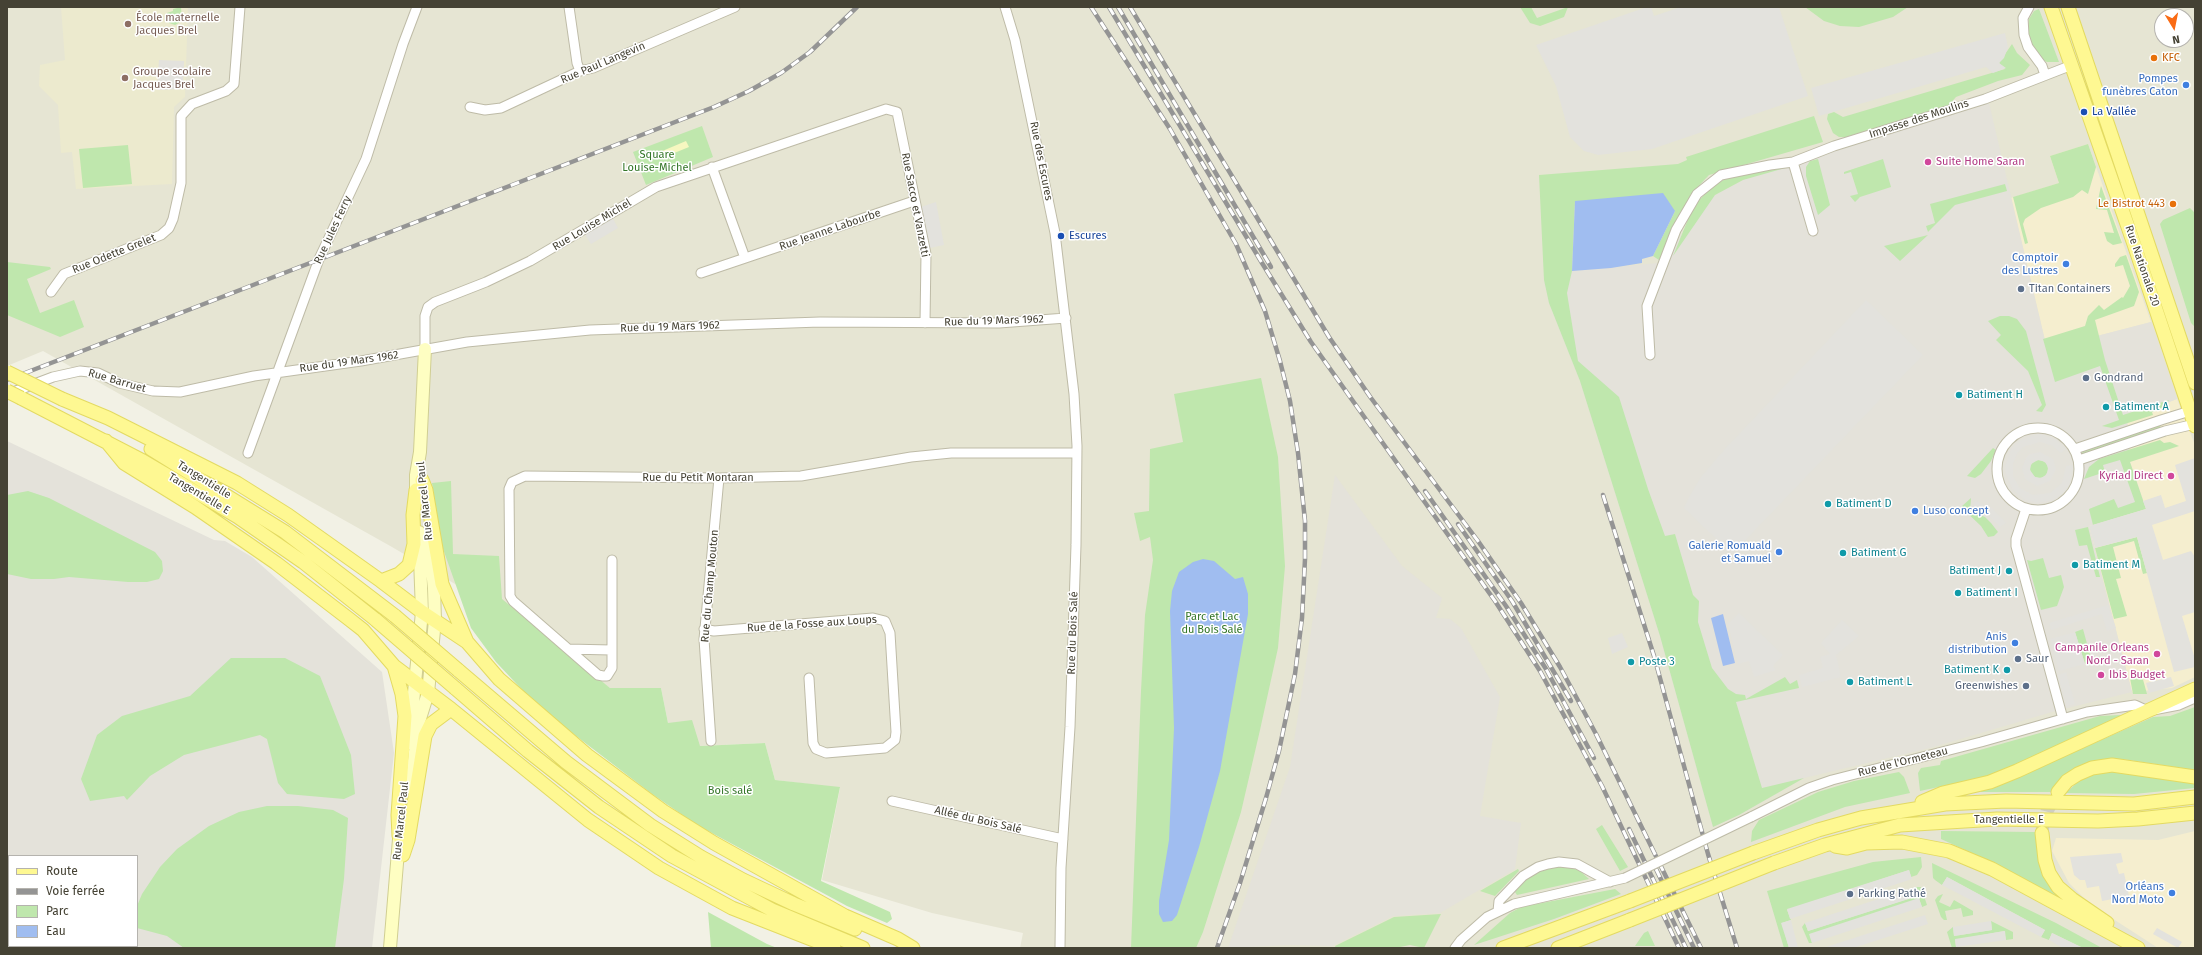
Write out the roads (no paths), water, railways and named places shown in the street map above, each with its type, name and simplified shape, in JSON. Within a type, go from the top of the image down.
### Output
[{"type":"main road","name":"Rue Nationale 20","points":[[2051,7],[2079,84],[2194,420]]},
{"type":"main road","name":"Rue Nationale 20","points":[[2068,7],[2085,53],[2195,383]]},
{"type":"main road","points":[[7,372],[62,399],[108,418],[237,483],[288,515],[381,580],[422,612],[468,642]]},
{"type":"main road","name":"Tangentielle E","points":[[7,391],[164,472],[238,517],[303,562],[376,620],[528,751],[599,807],[672,856],[772,910],[863,948]]},
{"type":"main road","name":"Tangentielle","points":[[62,399],[172,461],[244,505],[331,565],[395,616],[566,762],[650,825],[701,857],[794,904],[909,948]]},
{"type":"main road","points":[[106,441],[124,463],[207,516],[276,563],[344,615],[363,630],[394,666],[451,709],[588,820],[659,868],[732,908],[834,948]]},
{"type":"main road","points":[[381,580],[399,574],[409,565],[414,544],[413,515],[419,485],[426,490],[442,584],[468,642],[490,669],[513,692],[627,786],[714,843],[845,916],[898,939],[912,948]]},
{"type":"main road","points":[[394,666],[402,694],[405,716],[398,816],[399,836]]},
{"type":"main road","points":[[1503,948],[1630,902],[1753,853],[1818,830],[1944,799],[2017,771],[2148,711],[2195,693]]},
{"type":"main road","points":[[403,855],[408,840],[425,736],[432,724],[451,709]]},
{"type":"main road","points":[[2058,792],[2067,781],[2078,774],[2092,768],[2112,765],[2195,777]]},
{"type":"main road","points":[[1944,799],[2006,802],[2134,804],[2195,797]]},
{"type":"main road","name":"Tangentielle E","points":[[1558,948],[1774,863],[1825,845],[1900,825],[1947,820],[1997,818],[2098,821],[2138,819],[2195,813]]},
{"type":"main road","points":[[2042,833],[2045,860],[2049,873],[2058,886],[2072,899],[2144,948]]},
{"type":"main road","points":[[1825,845],[1847,848],[1866,843],[1902,842],[1949,850],[1992,869],[2138,948]]},
{"type":"street","name":"Rue Odette Grelet","points":[[51,292],[64,274],[161,235],[168,228],[173,220],[181,183],[181,116],[192,104],[226,91],[234,84],[240,7]]},
{"type":"street","name":"Rue Jules Ferry","points":[[248,453],[319,259],[366,159],[403,44],[418,7]]},
{"type":"street","points":[[569,7],[577,63],[580,72]]},
{"type":"street","name":"Rue Paul Langevin","points":[[470,107],[485,110],[501,108],[580,72],[593,68],[735,7]]},
{"type":"street","name":"Rue des Escures","points":[[1005,7],[1015,40],[1052,216],[1066,318]]},
{"type":"street","points":[[2029,7],[2023,18],[2024,35],[2028,47],[2045,74]]},
{"type":"street","name":"Impasse des Moulins","points":[[1650,354],[1647,306],[1676,230],[1697,194],[1721,175],[1793,162],[1834,146],[1985,98],[2072,65]]},
{"type":"street","name":"Rue Louise Michel","points":[[420,452],[426,316],[428,307],[435,302],[486,282],[530,261],[656,187],[886,108],[897,112]]},
{"type":"street","name":"Rue Sacco et Vanzetti","points":[[897,112],[926,254],[925,323]]},
{"type":"street","points":[[1793,162],[1812,231]]},
{"type":"street","points":[[712,167],[745,258]]},
{"type":"street","name":"Rue Jeanne Labourbe","points":[[701,273],[914,201]]},
{"type":"street","name":"Rue du 19 Mars 1962","points":[[277,372],[361,361],[425,349],[521,335],[590,330],[820,322],[999,322],[1066,318]]},
{"type":"street","name":"Rue du Bois Salé","points":[[1060,948],[1063,839],[1070,727],[1076,545],[1076,453],[1074,394],[1066,318]]},
{"type":"street","name":"Rue Barruet","points":[[7,395],[53,377],[80,371],[98,373],[120,383],[166,393],[180,392],[277,372]]},
{"type":"street","points":[[2075,449],[2194,420]]},
{"type":"street","points":[[2079,460],[2194,420]]},
{"type":"street","points":[[2040,426],[2060,434],[2075,449],[2079,460],[2079,474],[2075,488],[2066,499],[2048,509],[2026,509],[2014,503],[2004,493],[1998,480],[1996,468],[1998,456],[2004,445],[2012,436],[2023,430],[2040,426]]},
{"type":"street","name":"Rue Marcel Paul","points":[[390,948],[396,890],[399,836],[422,612],[419,485],[420,452]]},
{"type":"street","name":"Rue du Petit Montaran","points":[[612,560],[612,668],[607,676],[602,676],[598,675],[568,649],[513,601],[510,596],[509,489],[512,482],[525,476],[719,478],[801,476],[911,457],[950,453],[1076,453]]},
{"type":"street","name":"Rue du Champ Mouton","points":[[711,741],[704,630],[719,478]]},
{"type":"street","name":"Rue Marcel Paul","points":[[396,890],[403,855],[418,726],[428,693],[435,620],[434,588],[419,485]]},
{"type":"street","points":[[2026,509],[2016,539],[2016,546],[2063,719]]},
{"type":"street","name":"Rue de la Fosse aux Loups","points":[[704,630],[714,631],[880,618],[888,626],[890,633],[895,740],[885,748],[826,753],[816,748],[813,743],[809,678]]},
{"type":"street","points":[[568,649],[611,650]]},
{"type":"street","name":"Rue de l'Ormeteau","points":[[1455,948],[1474,928],[1498,911],[1522,901],[1625,878],[1809,788],[1832,780],[1981,742],[2087,712],[2131,705],[2139,705],[2148,711]]},
{"type":"street","name":"Allée du Bois Salé","points":[[892,801],[1063,839]]},
{"type":"street","points":[[1498,911],[1499,901],[1523,876],[1538,867],[1548,864],[1558,862],[1577,864],[1610,882]]},
{"type":"water","points":[[1663,193],[1675,211],[1653,256],[1642,259],[1642,263],[1611,268],[1572,271],[1575,201]]},
{"type":"water","points":[[1203,559],[1214,561],[1235,579],[1243,577],[1248,594],[1248,614],[1220,771],[1199,847],[1177,915],[1172,921],[1163,922],[1159,914],[1159,901],[1169,840],[1174,728],[1170,611],[1172,591],[1179,572],[1193,562]]},
{"type":"water","points":[[1723,614],[1735,663],[1723,666],[1711,618]]},
{"type":"tunnel","points":[[2042,830],[2047,811],[2057,793]]},
{"type":"railway","points":[[7,380],[714,107],[749,91],[781,73],[810,52],[857,7]]},
{"type":"railway","points":[[1091,7],[1170,129],[1236,244],[1265,311],[1280,361],[1290,401],[1298,453],[1305,521],[1305,559],[1302,618],[1295,674],[1279,751],[1266,798],[1240,883],[1217,948]]},
{"type":"railway","points":[[1109,7],[1311,342],[1495,601],[1540,671],[1602,786],[1679,948]]},
{"type":"railway","points":[[1118,7],[1271,267]]},
{"type":"railway","points":[[1130,7],[1329,337],[1371,398],[1478,541],[1521,603],[1560,667],[1596,734],[1701,948]]},
{"type":"railway","points":[[1425,491],[1506,606],[1546,669],[1594,758]]},
{"type":"railway","points":[[1603,495],[1654,656],[1708,854],[1737,948]]},
{"type":"railway","points":[[1458,524],[1512,601],[1571,701]]},
{"type":"railway","points":[[1629,829],[1686,948]]},
{"type":"railway","points":[[1656,869],[1694,948]]},
{"type":"place","name":"École maternelle Jacques Brel","points":[[128,24]]},
{"type":"place","name":"KFC","points":[[2154,58]]},
{"type":"place","name":"Groupe scolaire Jacques Brel","points":[[125,78]]},
{"type":"place","name":"Pompes funèbres Caton","points":[[2186,85]]},
{"type":"place","name":"La Vallée","points":[[2084,112]]},
{"type":"place","name":"Suite Home Saran","points":[[1928,162]]},
{"type":"place","name":"Le Bistrot 443","points":[[2173,204]]},
{"type":"place","name":"Escures","points":[[1061,236]]},
{"type":"place","name":"Comptoir des Lustres","points":[[2066,264]]},
{"type":"place","name":"Titan Containers","points":[[2021,289]]},
{"type":"place","name":"Gondrand","points":[[2086,378]]},
{"type":"place","name":"Batiment H","points":[[1959,395]]},
{"type":"place","name":"Batiment A","points":[[2106,407]]},
{"type":"place","name":"Kyriad Direct","points":[[2171,476]]},
{"type":"place","name":"Batiment D","points":[[1828,504]]},
{"type":"place","name":"Luso concept","points":[[1915,511]]},
{"type":"place","name":"Galerie Romuald et Samuel","points":[[1779,552]]},
{"type":"place","name":"Batiment G","points":[[1843,553]]},
{"type":"place","name":"Batiment M","points":[[2075,565]]},
{"type":"place","name":"Batiment J","points":[[2009,571]]},
{"type":"place","name":"Batiment I","points":[[1958,593]]},
{"type":"place","name":"Anis distribution","points":[[2015,643]]},
{"type":"place","name":"Campanile Orleans Nord - Saran","points":[[2157,654]]},
{"type":"place","name":"Saur","points":[[2018,659]]},
{"type":"place","name":"Poste 3","points":[[1631,662]]},
{"type":"place","name":"Batiment K","points":[[2007,670]]},
{"type":"place","name":"Ibis Budget","points":[[2101,675]]},
{"type":"place","name":"Batiment L","points":[[1850,682]]},
{"type":"place","name":"Greenwishes","points":[[2026,686]]},
{"type":"place","name":"Orléans Nord Moto","points":[[2172,893]]},
{"type":"place","name":"Parking Pathé","points":[[1850,894]]},
{"type":"park label","name":"Square Louise-Michel","points":[[657,161]]},
{"type":"park label","name":"Parc et Lac du Bois Salé","points":[[1212,623]]},
{"type":"park label","name":"Bois salé","points":[[730,791]]}]
